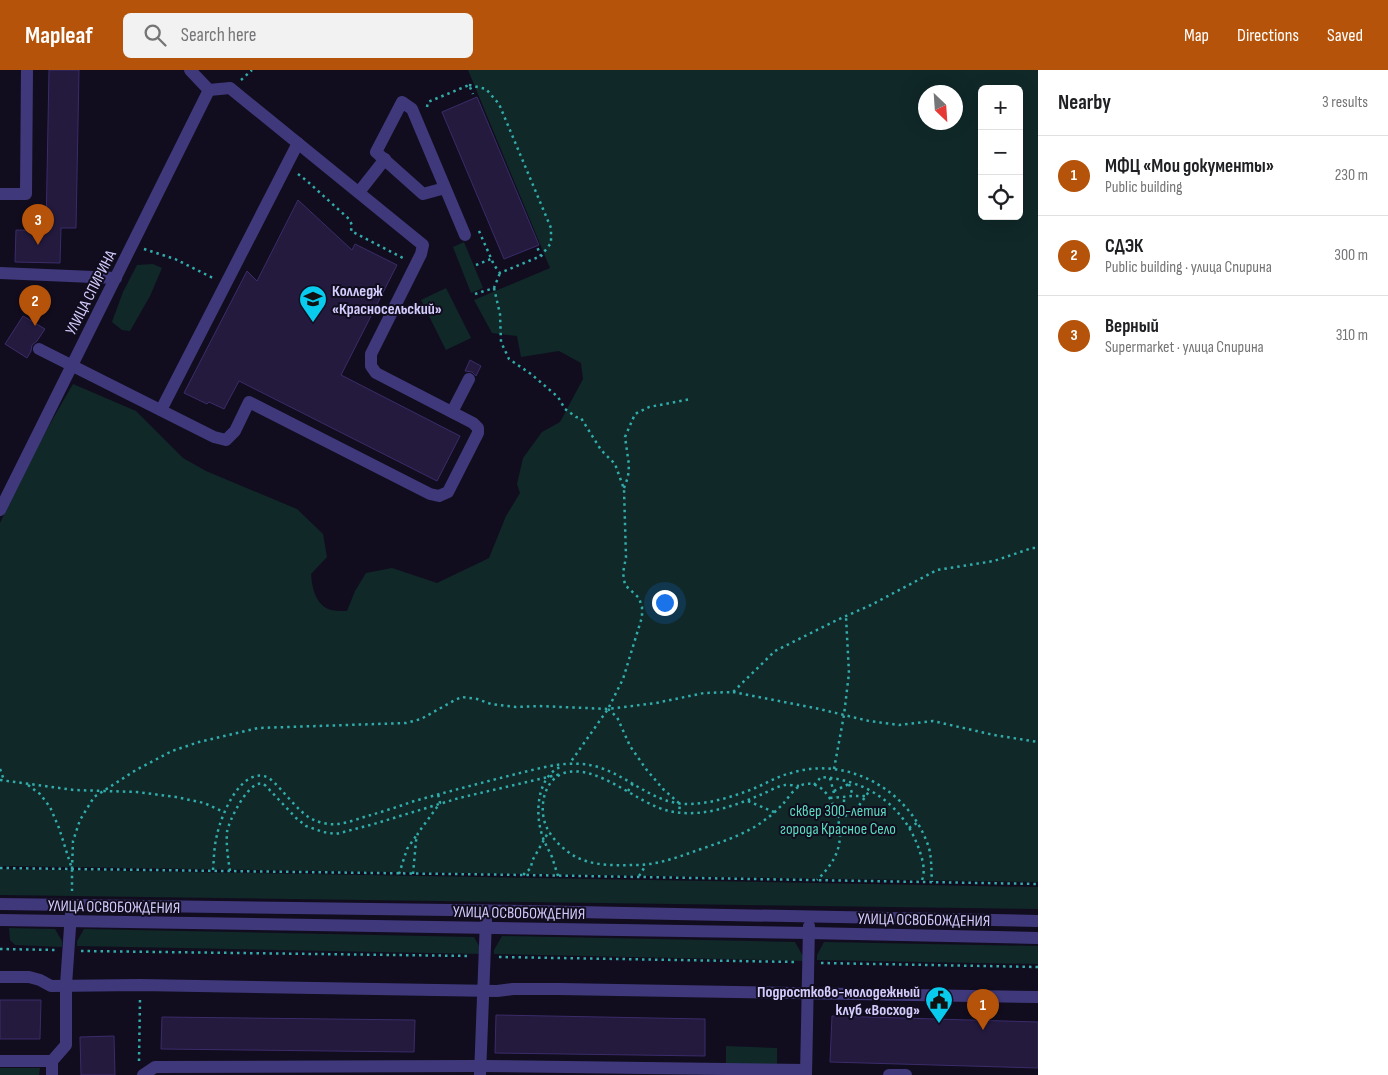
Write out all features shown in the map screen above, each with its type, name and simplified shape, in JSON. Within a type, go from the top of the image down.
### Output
[{"type":"street","points":[[0,194],[26,194],[27,70]]},
{"type":"street","points":[[39,349],[214,437],[226,440],[235,431],[249,402],[430,494],[439,496],[448,492],[478,434],[478,428],[473,423],[376,373],[371,366],[371,354],[421,254],[423,245],[230,88],[209,90],[190,70]]},
{"type":"street","name":"УЛИЦА СПИРИНА","points":[[0,510],[209,90]]},
{"type":"street","points":[[445,188],[423,194],[376,152],[402,102],[412,109],[445,188],[470,233]]},
{"type":"street","points":[[161,410],[298,143]]},
{"type":"street","points":[[359,192],[385,160]]},
{"type":"street","points":[[0,273],[116,278]]},
{"type":"street","points":[[452,412],[469,379]]},
{"type":"street","name":"УЛИЦА ОСВОБОЖДЕНИЯ","points":[[0,904],[1038,921]]},
{"type":"street","points":[[52,1075],[52,1061],[66,1045],[66,985],[71,905]]},
{"type":"street","points":[[480,1071],[486,911]]},
{"type":"street","points":[[141,1070],[155,1067],[480,1071],[806,1072],[808,916]]},
{"type":"street","name":"УЛИЦА ОСВОБОЖДЕНИЯ","points":[[0,920],[1038,938]]},
{"type":"street","points":[[0,977],[30,978],[40,980],[50,986],[140,985],[497,991],[559,989],[1038,997]]},
{"type":"street","points":[[0,1061],[52,1061]]},
{"type":"street","points":[[889,1075],[906,1075]]},
{"type":"path","points":[[469,85],[473,94]]},
{"type":"path","points":[[427,108],[428,102],[469,85],[486,90],[499,104],[551,228],[551,243],[541,256],[500,273],[494,288],[500,314],[501,342],[509,359],[531,374],[558,397],[565,409],[576,417],[581,418],[602,450],[615,464],[624,489],[626,557],[623,573],[626,585],[639,598],[642,607],[642,617],[622,680],[608,710],[569,764],[553,770],[541,790],[539,824],[543,840],[558,876]]},
{"type":"path","points":[[286,167],[307,181],[349,219],[352,226],[351,231],[416,264]]},
{"type":"path","points":[[470,233],[479,229],[491,259],[500,273]]},
{"type":"path","points":[[132,246],[174,259],[225,285]]},
{"type":"path","points":[[537,247],[541,256]]},
{"type":"path","points":[[476,265],[491,259]]},
{"type":"path","points":[[475,294],[494,288]]},
{"type":"path","points":[[624,489],[629,465],[625,437],[635,414],[649,407],[691,399]]},
{"type":"path","points":[[733,692],[775,651],[871,605],[937,570],[994,561],[1032,548],[1038,548]]},
{"type":"path","points":[[834,769],[844,715],[849,673],[846,616]]},
{"type":"path","points":[[71,905],[73,841],[80,820],[94,798],[103,790],[136,770],[172,751],[199,742],[258,728],[406,723],[421,719],[462,697],[477,699],[491,704],[516,707],[539,706],[608,710],[656,704],[704,693],[733,692],[869,722],[899,725],[933,721],[1038,742]]},
{"type":"path","points":[[608,710],[617,717],[630,746],[646,769],[663,789],[680,804]]},
{"type":"path","points":[[580,772],[581,764]]},
{"type":"path","points":[[212,870],[217,834],[224,812],[244,782],[249,778],[266,776],[308,817],[320,822],[336,824],[438,794],[533,770],[581,764],[605,769],[658,798],[680,804],[706,802],[732,796],[801,770],[821,768],[858,774],[879,784],[897,797],[910,811],[929,848],[932,882]]},
{"type":"path","points":[[814,785],[821,777],[821,768]]},
{"type":"path","points":[[0,769],[2,780],[74,790],[137,792],[176,797],[204,803],[224,812]]},
{"type":"path","points":[[230,871],[227,843],[229,823],[237,806],[251,788],[257,784],[265,785],[302,824],[317,830],[336,834],[440,803],[565,773],[580,772],[607,781],[656,808],[679,813],[708,811],[735,805],[786,784],[799,786]]},
{"type":"path","points":[[565,773],[552,781],[544,796],[546,825],[554,839],[574,856],[587,861],[606,864],[646,864],[670,860],[744,833],[766,820],[799,786],[804,784],[814,785],[829,798],[836,811],[840,834],[837,852],[829,868],[817,880]]},
{"type":"path","points":[[256,776],[257,784]]},
{"type":"path","points":[[782,776],[786,784]]},
{"type":"path","points":[[821,777],[848,782],[872,791],[894,808],[909,828],[917,843],[924,867],[923,880],[921,882]]},
{"type":"path","points":[[830,778],[835,797]]},
{"type":"path","points":[[834,791],[848,782]]},
{"type":"path","points":[[848,782],[853,796]]},
{"type":"path","points":[[628,791],[633,783]]},
{"type":"path","points":[[26,784],[40,794],[50,807],[72,869]]},
{"type":"path","points":[[838,817],[853,814],[866,796],[879,784]]},
{"type":"path","points":[[398,874],[407,849],[440,803],[438,794]]},
{"type":"path","points":[[732,796],[735,805]]},
{"type":"path","points":[[829,798],[866,796]]},
{"type":"path","points":[[844,797],[844,816]]},
{"type":"path","points":[[747,800],[774,812]]},
{"type":"path","points":[[836,811],[844,802]]},
{"type":"path","points":[[679,813],[680,804]]},
{"type":"path","points":[[302,824],[308,817]]},
{"type":"path","points":[[360,818],[363,827]]},
{"type":"path","points":[[221,820],[229,823]]},
{"type":"path","points":[[909,828],[917,823]]},
{"type":"path","points":[[525,875],[531,868],[532,861],[549,831]]},
{"type":"path","points":[[413,874],[418,833]]},
{"type":"path","points":[[639,877],[646,864]]},
{"type":"path","points":[[0,868],[1038,884]]},
{"type":"path","points":[[0,950],[1038,967]]},
{"type":"path","points":[[140,998],[141,1070]]},
{"type":"green space","name":"сквер 300-летия города Красное Село","points":[[468,70],[1038,70],[1038,882],[0,866],[0,523],[53,418],[73,384],[136,411],[183,458],[206,471],[297,509],[323,534],[327,557],[311,574],[315,595],[326,608],[347,611],[355,591],[366,573],[392,568],[437,583],[489,558],[506,516],[520,493],[517,484],[523,458],[542,432],[560,422],[583,379],[581,363],[559,351],[521,357],[517,336],[492,333],[474,300],[550,268]]},
{"type":"green space","points":[[464,242],[483,288],[471,293],[453,247]]},
{"type":"green space","points":[[153,264],[162,268],[150,296],[130,331],[122,330],[112,322],[123,292],[137,265]]},
{"type":"green space","points":[[446,288],[471,338],[446,350],[421,300]]},
{"type":"green space","points":[[0,869],[1038,887],[1038,909],[0,895]]},
{"type":"green space","points":[[9,928],[55,929],[62,941],[62,947],[15,945],[10,940]]},
{"type":"green space","points":[[84,929],[474,937],[481,949],[481,954],[77,946],[77,941]]},
{"type":"green space","points":[[502,936],[795,942],[803,956],[803,961],[494,954],[494,950]]},
{"type":"green space","points":[[824,942],[1038,946],[1038,964],[817,960],[817,955]]},
{"type":"green space","points":[[726,1046],[777,1048],[777,1065],[726,1064]]},
{"type":"green space","points":[[0,1068],[40,1068],[39,1075],[0,1075]]},
{"type":"building","points":[[49,70],[79,70],[76,228],[61,228],[60,263],[15,262],[16,230],[46,231]]},
{"type":"building","points":[[477,97],[539,245],[504,259],[442,112]]},
{"type":"building","points":[[298,200],[352,250],[355,244],[397,265],[341,375],[460,436],[437,481],[239,381],[224,409],[209,402],[207,404],[184,393],[247,271],[257,281]]},
{"type":"building","points":[[23,316],[45,329],[32,345],[27,358],[5,344]]},
{"type":"building","points":[[470,360],[481,366],[476,376],[472,372],[465,371]]},
{"type":"building","points":[[0,1000],[41,1000],[40,1039],[0,1039]]},
{"type":"building","points":[[496,1015],[705,1019],[705,1056],[495,1053]]},
{"type":"building","points":[[832,1016],[1038,1022],[1038,1068],[830,1062]]},
{"type":"building","points":[[162,1017],[415,1020],[414,1052],[161,1049]]},
{"type":"building","points":[[114,1036],[115,1075],[81,1075],[80,1037]]},
{"type":"place","name":"Верный","points":[[38,245]]},
{"type":"place","name":"Колледж «Красносельский»","points":[[313,323]]},
{"type":"place","name":"СДЭК","points":[[35,326]]},
{"type":"place","name":"Подростково-молодежный клуб «Восход»","points":[[939,1024]]},
{"type":"place","name":"МФЦ «Мои документы»","points":[[983,1030]]}]
